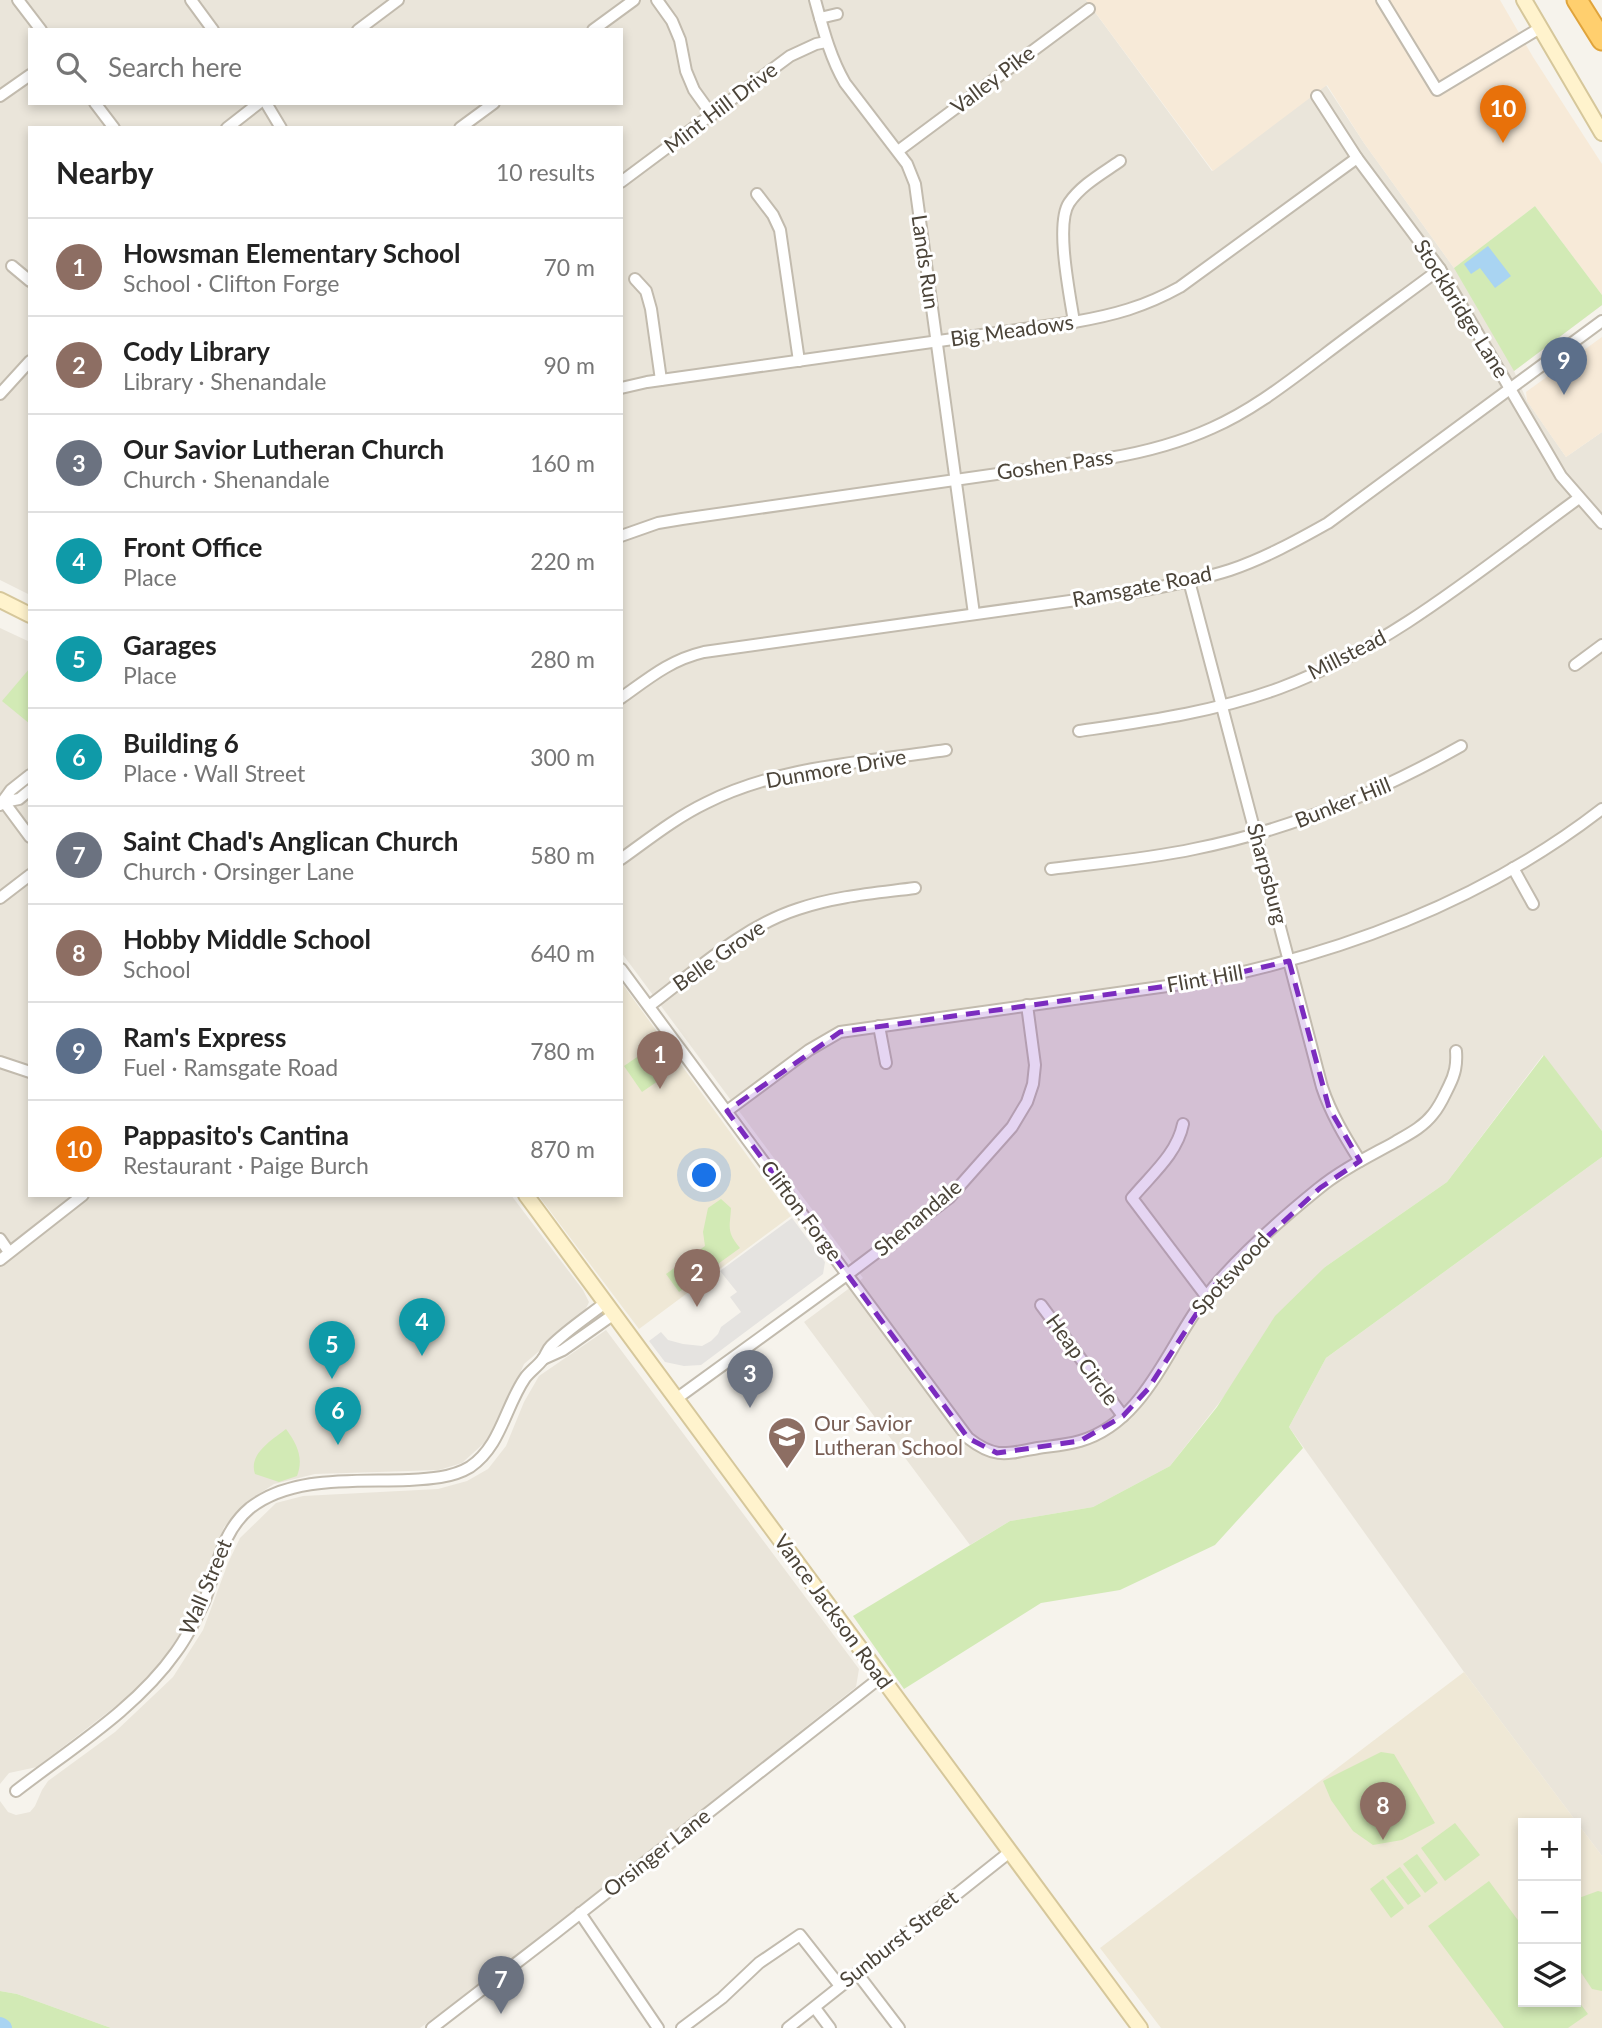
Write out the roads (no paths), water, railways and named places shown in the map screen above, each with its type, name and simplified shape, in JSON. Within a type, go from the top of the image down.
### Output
[{"type":"highway","points":[[1577,0],[1602,40]]},
{"type":"main road","points":[[1524,0],[1602,133]]},
{"type":"main road","points":[[0,600],[28,614]]},
{"type":"main road","name":"Vance Jackson Road","points":[[527,1197],[1140,2028]]},
{"type":"street","points":[[18,0],[39,28]]},
{"type":"street","points":[[191,0],[212,28]]},
{"type":"street","points":[[361,28],[398,0]]},
{"type":"street","points":[[596,28],[634,0]]},
{"type":"street","points":[[657,0],[676,31],[686,71],[694,90],[712,115]]},
{"type":"street","name":"Lands Run","points":[[815,0],[826,42],[837,69],[898,151],[912,173],[915,184],[974,614]]},
{"type":"street","points":[[1382,0],[1437,90],[1541,28]]},
{"type":"street","name":"Valley Pike","points":[[898,151],[1088,9]]},
{"type":"street","points":[[820,18],[837,15]]},
{"type":"street","name":"Mint Hill Drive","points":[[623,181],[790,56],[826,42]]},
{"type":"street","points":[[0,96],[28,76]]},
{"type":"street","name":"Stockbridge Lane","points":[[1317,96],[1357,158],[1440,269],[1561,476],[1602,523]]},
{"type":"street","points":[[97,105],[112,126]]},
{"type":"street","points":[[229,126],[257,105]]},
{"type":"street","points":[[268,105],[280,126]]},
{"type":"street","points":[[463,126],[491,105]]},
{"type":"street","name":"Big Meadows","points":[[623,388],[1112,316],[1180,287],[1357,158]]},
{"type":"street","points":[[1074,323],[1062,233],[1063,217],[1068,204],[1080,190],[1120,160]]},
{"type":"street","points":[[757,194],[774,215],[780,230],[799,361]]},
{"type":"street","points":[[12,266],[28,279]]},
{"type":"street","name":"Goshen Pass","points":[[623,535],[658,523],[1138,453],[1176,442],[1213,428],[1280,388],[1440,269]]},
{"type":"street","points":[[635,279],[646,291],[662,380]]},
{"type":"street","name":"Ramsgate Road","points":[[623,697],[668,665],[695,654],[1135,592],[1189,582],[1231,570],[1283,549],[1328,523],[1602,321]]},
{"type":"street","points":[[0,394],[28,363]]},
{"type":"street","name":"Millstead","points":[[1079,731],[1174,717],[1221,706],[1281,688],[1331,666],[1377,642],[1424,612],[1579,498]]},
{"type":"street","name":"Sharpsburg","points":[[1189,582],[1325,1097],[1360,1161]]},
{"type":"street","points":[[1575,665],[1602,645]]},
{"type":"street","name":"Bunker Hill","points":[[1051,869],[1192,850],[1256,834],[1336,808],[1409,775],[1461,746]]},
{"type":"street","name":"Dunmore Drive","points":[[623,858],[673,821],[706,802],[777,776],[946,750]]},
{"type":"street","points":[[2,804],[11,790],[28,777]]},
{"type":"street","points":[[2,804],[19,799],[28,792]]},
{"type":"street","points":[[2,804],[28,835]]},
{"type":"street","name":"Flint Hill","points":[[727,1111],[840,1032],[1203,981],[1248,972],[1338,947],[1449,902],[1513,868],[1602,808]]},
{"type":"street","points":[[1513,868],[1533,904]]},
{"type":"street","points":[[0,898],[28,877]]},
{"type":"street","name":"Belle Grove","points":[[649,1006],[734,942],[776,918],[821,902],[915,888]]},
{"type":"street","name":"Clifton Forge","points":[[623,972],[968,1438],[983,1449]]},
{"type":"street","name":"Shenandale","points":[[676,1399],[949,1198],[1018,1119],[1027,1102],[1034,1075],[1034,1054],[1027,1005]]},
{"type":"street","points":[[879,1026],[886,1063]]},
{"type":"street","name":"Spotswood","points":[[983,1449],[1011,1453],[1080,1441],[1106,1429],[1123,1416],[1148,1389],[1186,1324],[1228,1271],[1320,1188],[1360,1161],[1412,1132],[1434,1113],[1455,1073],[1456,1051]]},
{"type":"street","points":[[0,1062],[28,1068]]},
{"type":"street","points":[[1183,1124],[1181,1136],[1174,1149],[1132,1198],[1206,1296]]},
{"type":"street","points":[[0,1239],[5,1256],[80,1197]]},
{"type":"street","name":"Heap Circle","points":[[1041,1305],[1123,1416]]},
{"type":"street","name":"Wall Street","points":[[16,1791],[127,1706],[158,1674],[176,1652],[204,1602],[224,1541],[251,1507],[280,1491],[301,1485],[425,1480],[469,1468],[492,1444],[520,1386],[549,1348],[609,1309]]},
{"type":"street","name":"Orsinger Lane","points":[[432,2028],[881,1677]]},
{"type":"street","name":"Sunburst Street","points":[[788,2028],[1011,1851]]},
{"type":"street","points":[[580,1913],[658,2028]]},
{"type":"street","points":[[682,2028],[722,1998],[759,1963],[800,1934],[840,1986]]},
{"type":"street","points":[[857,1973],[899,2028]]},
{"type":"street","points":[[815,2008],[830,2028]]},
{"type":"water","points":[[1488,246],[1511,276],[1495,288],[1480,268],[1471,274],[1464,264]]},
{"type":"place","name":"Pappasito's Cantina","points":[[1503,143]]},
{"type":"place","name":"Ram's Express","points":[[1564,395]]},
{"type":"place","name":"Howsman Elementary School","points":[[660,1089]]},
{"type":"place","name":"Cody Library","points":[[697,1307]]},
{"type":"place","name":"Front Office","points":[[422,1356]]},
{"type":"place","name":"Garages","points":[[332,1379]]},
{"type":"place","name":"Our Savior Lutheran Church","points":[[750,1408]]},
{"type":"place","name":"Building 6","points":[[338,1445]]},
{"type":"place","name":"Our Savior Lutheran School","points":[[787,1470]]},
{"type":"place","name":"Hobby Middle School","points":[[1383,1840]]},
{"type":"place","name":"Saint Chad's Anglican Church","points":[[501,2014]]}]
